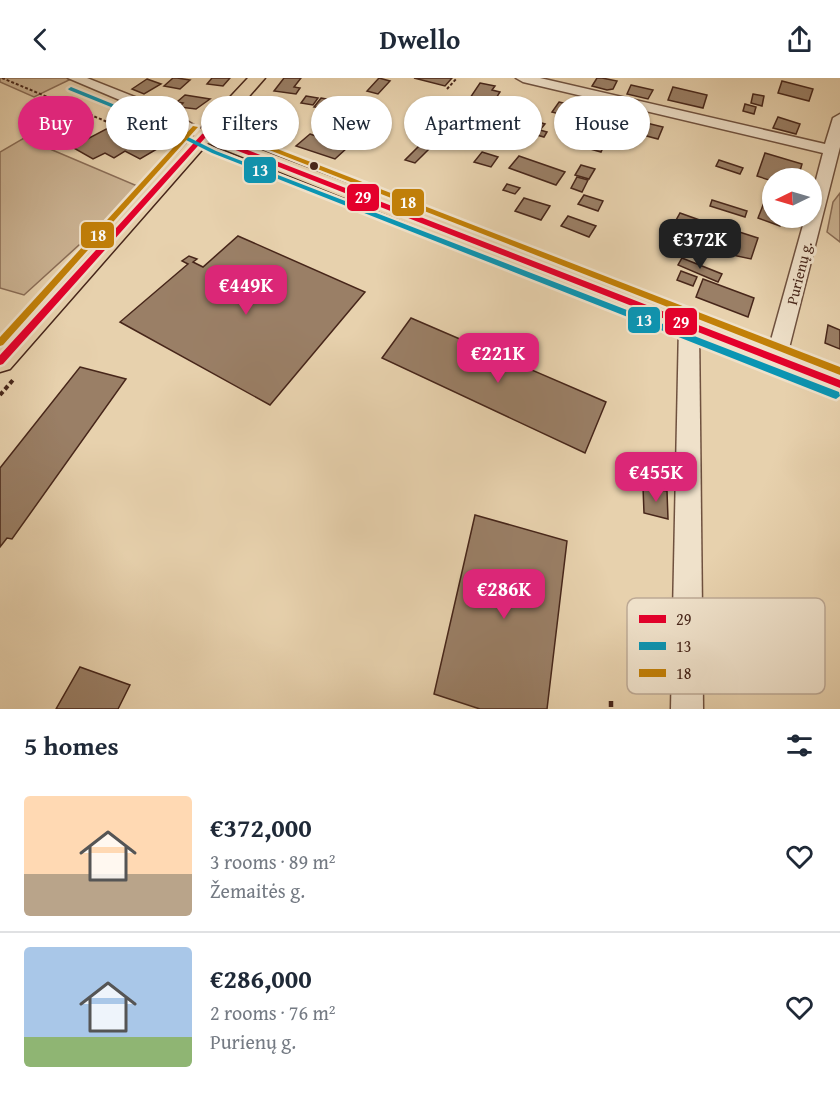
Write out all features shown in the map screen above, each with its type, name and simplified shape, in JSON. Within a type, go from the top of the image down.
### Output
[{"type":"main road","points":[[240,96],[257,78]]},
{"type":"main road","points":[[0,361],[201,138]]},
{"type":"main road","points":[[242,150],[840,384]]},
{"type":"street","points":[[75,78],[120,96]]},
{"type":"street","points":[[522,78],[830,150]]},
{"type":"street","name":"Purienų g.","points":[[777,358],[840,118]]},
{"type":"street","points":[[688,598],[689,325]]},
{"type":"street","points":[[687,694],[687,709]]},
{"type":"path","points":[[2,78],[106,121]]},
{"type":"path","points":[[447,89],[457,78]]},
{"type":"path","points":[[611,701],[611,709]]},
{"type":"shaded area","points":[[0,78],[73,78],[36,96],[0,82]]},
{"type":"shaded area","points":[[18,142],[18,150],[52,150],[142,188],[90,245],[79,245],[24,295],[0,288],[0,152]]},
{"type":"shaded area","points":[[840,193],[840,242],[827,232],[833,202]]},
{"type":"building","points":[[173,78],[190,80],[180,89],[164,86]]},
{"type":"building","points":[[212,78],[230,78],[223,86],[207,84]]},
{"type":"building","points":[[284,78],[301,78],[294,87],[300,88],[296,94],[274,91]]},
{"type":"building","points":[[379,78],[390,81],[378,94],[367,91]]},
{"type":"building","points":[[414,78],[452,78],[445,86]]},
{"type":"building","points":[[597,78],[617,81],[613,89],[607,90],[592,86]]},
{"type":"building","points":[[147,79],[161,84],[144,94],[132,89]]},
{"type":"building","points":[[782,81],[813,89],[809,101],[778,93]]},
{"type":"building","points":[[480,83],[495,86],[492,90],[500,92],[497,96],[471,96]]},
{"type":"building","points":[[631,85],[653,90],[650,96],[627,94]]},
{"type":"building","points":[[673,87],[707,95],[703,108],[668,100]]},
{"type":"building","points":[[753,94],[764,96],[762,106],[751,103]]},
{"type":"building","points":[[185,95],[201,98],[201,105],[196,109],[189,108],[189,96]]},
{"type":"building","points":[[306,96],[311,97],[311,105],[301,103]]},
{"type":"building","points":[[745,104],[756,107],[754,114],[743,111]]},
{"type":"building","points":[[778,117],[800,124],[796,134],[773,128]]},
{"type":"building","points":[[650,124],[663,127],[658,139],[650,137]]},
{"type":"building","points":[[106,129],[106,150],[155,150],[140,159],[125,151],[114,158],[105,153],[93,159],[77,150],[94,150],[94,135]]},
{"type":"building","points":[[310,134],[311,150],[345,150],[335,159],[299,147],[299,143]]},
{"type":"building","points":[[415,150],[428,150],[415,163],[405,160]]},
{"type":"building","points":[[482,152],[498,157],[491,167],[474,162]]},
{"type":"building","points":[[765,153],[802,164],[801,168],[762,168],[762,178],[757,176]]},
{"type":"building","points":[[519,156],[565,172],[556,185],[509,168]]},
{"type":"building","points":[[719,160],[743,168],[740,174],[716,166]]},
{"type":"building","points":[[581,165],[595,169],[589,179],[575,175]]},
{"type":"building","points":[[577,177],[588,180],[582,192],[571,188]]},
{"type":"building","points":[[507,184],[520,188],[515,194],[503,190]]},
{"type":"building","points":[[584,195],[603,201],[598,211],[578,204]]},
{"type":"building","points":[[524,198],[550,206],[541,220],[515,211]]},
{"type":"building","points":[[712,200],[747,211],[745,217],[710,206]]},
{"type":"building","points":[[762,208],[762,219],[758,218]]},
{"type":"building","points":[[680,213],[708,223],[697,250],[673,241],[681,224],[675,222]]},
{"type":"building","points":[[568,216],[596,226],[589,237],[561,226]]},
{"type":"building","points":[[730,229],[758,238],[751,259],[723,253]]},
{"type":"building","points":[[238,236],[365,292],[270,405],[120,322],[188,264],[182,261],[189,256],[197,259],[193,262],[203,267]]},
{"type":"building","points":[[682,258],[722,274],[718,282],[678,265]]},
{"type":"building","points":[[681,271],[697,277],[693,286],[677,280]]},
{"type":"building","points":[[703,279],[754,298],[748,317],[696,297]]},
{"type":"building","points":[[411,318],[606,402],[585,453],[382,358]]},
{"type":"building","points":[[828,325],[840,330],[840,349],[825,343]]},
{"type":"building","points":[[80,367],[126,379],[12,539],[7,538],[0,547],[0,468]]},
{"type":"building","points":[[643,487],[667,491],[668,519],[644,513]]},
{"type":"building","points":[[475,515],[567,541],[547,709],[480,709],[434,694]]},
{"type":"building","points":[[80,667],[130,685],[118,709],[56,709]]},
{"type":"transit line","name":"13","points":[[71,89],[160,125],[214,152],[836,395]]},
{"type":"transit line","name":"18","points":[[0,343],[195,127]]},
{"type":"transit line","name":"29","points":[[0,361],[201,138]]},
{"type":"transit line","name":"29","points":[[242,150],[840,384]]},
{"type":"transit line","name":"18","points":[[275,150],[840,371]]}]
